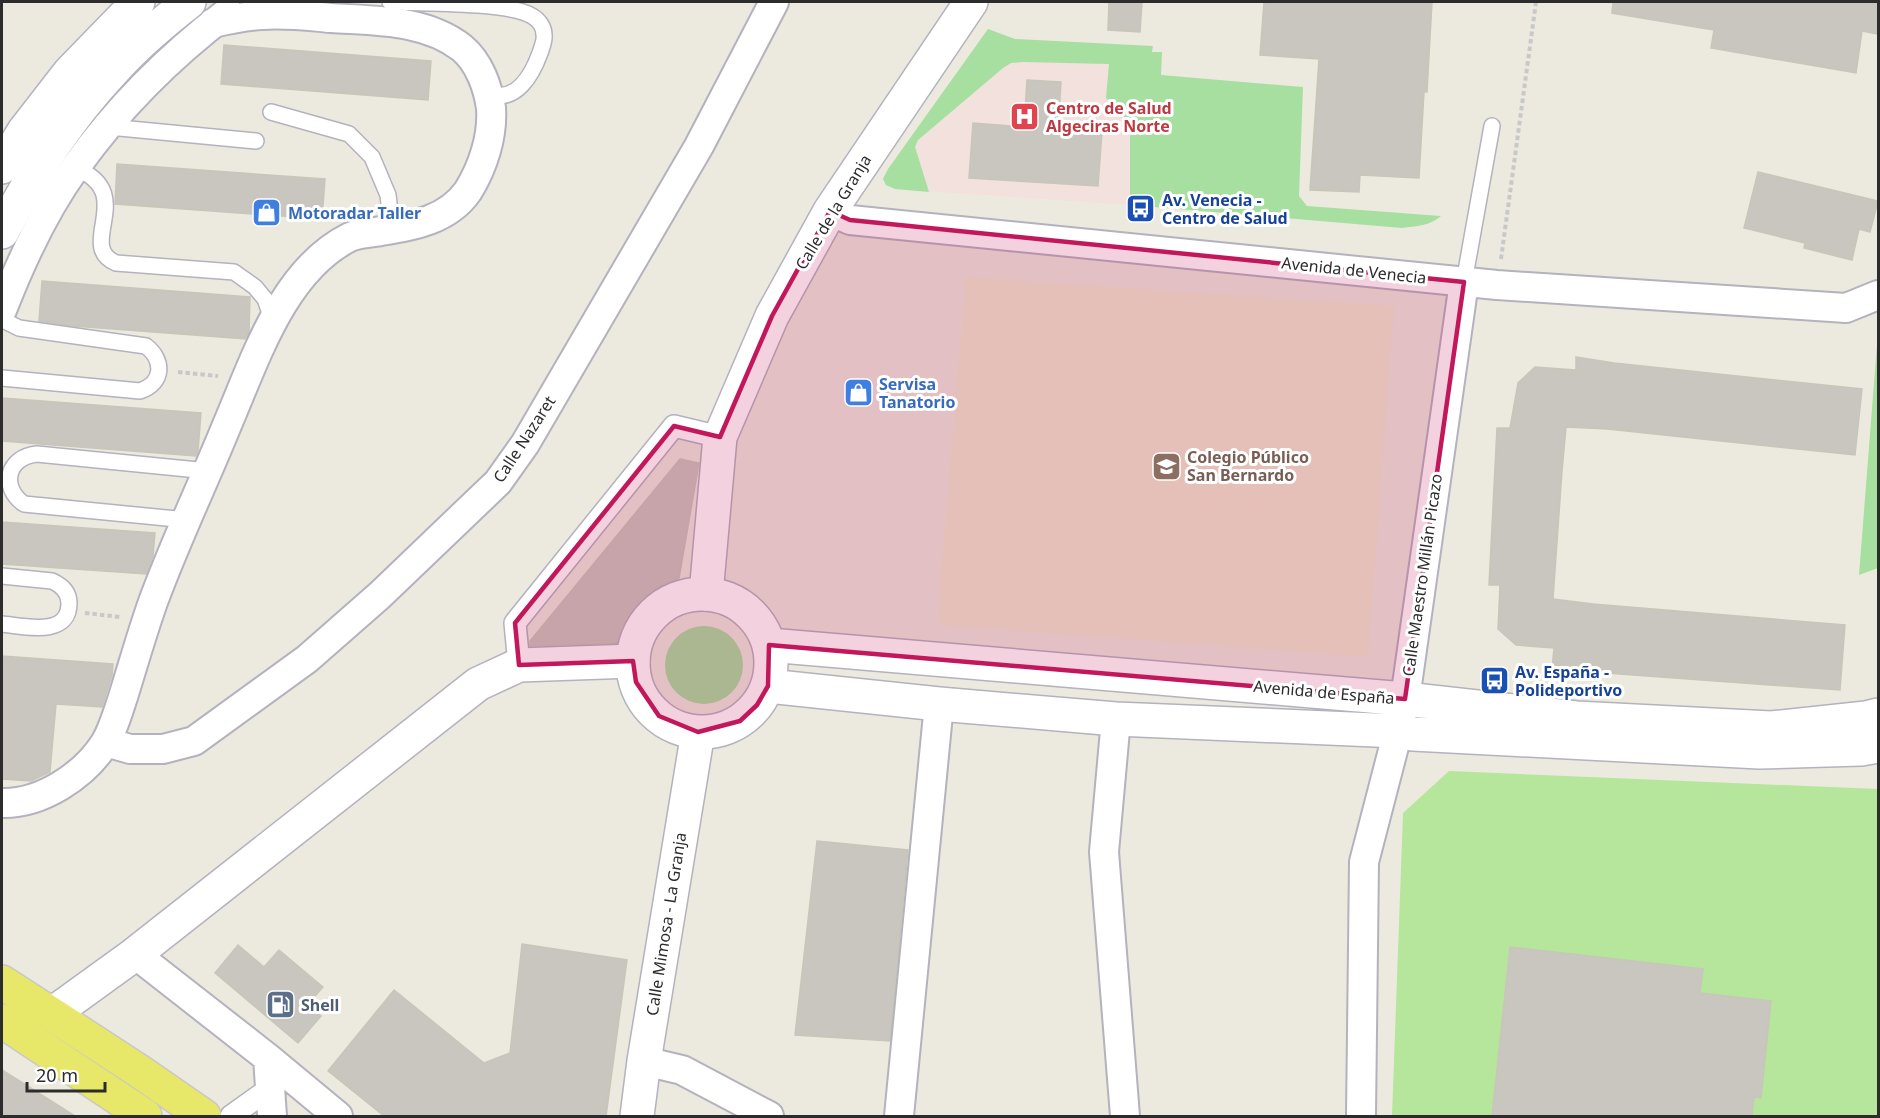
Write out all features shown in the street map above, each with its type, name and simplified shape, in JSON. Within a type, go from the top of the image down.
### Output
[{"type":"main road","points":[[2,167],[24,131],[69,73],[138,2]]},
{"type":"main road","name":"Calle de la Granja","points":[[706,594],[720,437],[772,316],[830,211],[971,2]]},
{"type":"main road","points":[[2,232],[26,187],[68,124],[111,72],[183,7]]},
{"type":"main road","points":[[706,594],[727,598],[746,609],[760,625],[769,645],[771,666],[768,686],[757,705],[740,721],[720,729],[698,732],[678,727],[659,716],[645,701],[636,682],[633,661],[637,639],[647,620],[664,605],[684,596],[706,594]]},
{"type":"main road","name":"Avenida de España","points":[[769,645],[1405,699],[1576,718],[1771,728],[1878,715]]},
{"type":"main road","points":[[52,1014],[135,954],[478,684],[519,665],[633,661]]},
{"type":"main road","name":"Avenida de España","points":[[768,686],[1116,719],[1398,731],[1425,735],[1758,752],[1861,749],[1878,746]]},
{"type":"main road","name":"Calle Mimosa - La Granja","points":[[637,1116],[698,732]]},
{"type":"main road","points":[[2,982],[204,1116]]},
{"type":"main road","points":[[2,1021],[145,1116]]},
{"type":"street","points":[[2,310],[13,280],[44,219],[75,168],[158,71],[214,12],[241,2]]},
{"type":"street","name":"Calle Nazaret","points":[[106,742],[130,749],[163,749],[194,741],[307,659],[380,595],[498,482],[525,444],[699,146],[774,2]]},
{"type":"street","points":[[2,803],[38,796],[65,783],[87,765],[106,742],[118,712],[153,602],[246,379],[270,328],[297,281],[322,254],[353,236],[429,221],[450,209],[467,192],[489,139],[492,120],[489,94],[484,80],[463,49],[439,36],[414,26],[336,11],[264,14],[214,12],[183,7]]},
{"type":"street","name":"Avenida de Venecia","points":[[830,211],[849,220],[1497,285],[1846,308],[1878,295]]},
{"type":"street","name":"Calle Maestro Millán Picazo","points":[[1361,1116],[1364,862],[1405,699],[1464,282]]},
{"type":"street","points":[[519,665],[515,623],[674,426],[720,437]]},
{"type":"street","points":[[899,1116],[939,704]]},
{"type":"street","points":[[1116,719],[1104,852],[1125,1116]]},
{"type":"street","points":[[135,954],[338,1116]]},
{"type":"street","points":[[231,1116],[271,1103],[268,1058]]},
{"type":"street","points":[[644,1061],[682,1070],[769,1116]]},
{"type":"lane","points":[[390,2],[519,10],[532,15],[541,23],[543,43],[528,77],[518,89],[508,95],[489,94]]},
{"type":"lane","points":[[272,112],[349,134],[372,157],[388,195],[392,229]]},
{"type":"lane","points":[[1464,282],[1492,126]]},
{"type":"lane","points":[[109,127],[256,141]]},
{"type":"lane","points":[[75,168],[89,174],[98,182],[103,193],[105,211],[100,246],[105,257],[116,263],[234,272],[255,287],[265,299],[270,313],[270,328]]},
{"type":"lane","points":[[2,310],[7,322],[18,328],[146,346],[156,356],[159,370],[153,384],[140,391],[2,378]]},
{"type":"lane","points":[[187,520],[24,504],[18,500],[9,486],[11,470],[21,458],[37,454],[208,471]]},
{"type":"lane","points":[[2,576],[45,580],[59,584],[68,596],[68,612],[52,627],[2,624]]},
{"type":"path","points":[[1497,285],[1536,2]]},
{"type":"path","points":[[159,370],[246,379]]},
{"type":"path","points":[[68,612],[147,620]]},
{"type":"highlighted area","points":[[830,211],[850,220],[1464,282],[1405,699],[769,645],[768,686],[757,705],[740,721],[698,732],[659,716],[636,682],[633,661],[519,665],[515,623],[674,426],[720,437],[772,316]]},
{"type":"shaded area","name":"Centro de Salud Algeciras Norte","points":[[988,29],[1015,39],[1112,44],[1107,98],[1123,115],[1130,128],[1130,205],[895,189],[886,185],[883,179],[888,169]]},
{"type":"shaded area","name":"Colegio Público San Bernardo","points":[[966,277],[1394,306],[1368,657],[937,625]]},
{"type":"green space","points":[[988,29],[1015,39],[1153,46],[1152,52],[1162,52],[1161,75],[1303,87],[1299,196],[1307,206],[1441,216],[1428,224],[1402,228],[1130,205],[1130,128],[1123,115],[1106,98],[1109,64],[1011,63],[918,140],[915,147],[929,192],[895,189],[886,185],[883,179],[888,169]]},
{"type":"green space","points":[[1878,332],[1878,568],[1859,575]]},
{"type":"green space","points":[[696,626],[712,626],[726,632],[737,643],[743,657],[743,673],[737,687],[726,698],[712,704],[696,704],[682,698],[671,687],[665,673],[665,657],[671,643],[682,632]]},
{"type":"green space","points":[[1449,771],[1878,789],[1878,1116],[1392,1116],[1403,813]]},
{"type":"building","points":[[1109,2],[1142,2],[1140,32],[1108,30]]},
{"type":"building","points":[[1264,2],[1432,2],[1419,178],[1360,175],[1359,192],[1310,190],[1319,59],[1260,55]]},
{"type":"building","points":[[1613,2],[1878,2],[1878,34],[1862,31],[1856,73],[1711,48],[1714,30],[1612,13]]},
{"type":"building","points":[[224,45],[431,61],[428,100],[221,84]]},
{"type":"building","points":[[1027,80],[1061,82],[1058,129],[1102,131],[1098,186],[969,178],[973,123],[1024,127]]},
{"type":"building","points":[[117,164],[325,179],[322,219],[115,204]]},
{"type":"building","points":[[1758,172],[1878,201],[1870,232],[1859,229],[1852,260],[1804,248],[1805,243],[1744,228]]},
{"type":"building","points":[[42,281],[250,297],[249,332],[246,339],[73,326],[39,321]]},
{"type":"building","points":[[1576,357],[1862,389],[1855,455],[1607,429],[1566,427],[1562,471],[1553,599],[1845,625],[1840,690],[1552,669],[1554,648],[1516,645],[1498,629],[1500,585],[1489,585],[1497,428],[1510,428],[1518,383],[1535,367],[1576,370]]},
{"type":"building","points":[[2,398],[201,413],[198,451],[196,456],[2,441]]},
{"type":"building","points":[[680,459],[699,463],[679,578],[655,593],[633,618],[624,643],[530,646],[530,641]]},
{"type":"building","points":[[2,522],[155,533],[153,556],[146,574],[2,564]]},
{"type":"building","points":[[2,656],[113,664],[102,707],[56,704],[50,772],[31,781],[2,779]]},
{"type":"building","points":[[817,841],[908,850],[890,1041],[795,1035]]},
{"type":"building","points":[[522,944],[627,960],[606,1116],[384,1116],[328,1071],[394,990],[484,1063],[510,1053]]},
{"type":"building","points":[[238,945],[264,967],[279,950],[323,987],[308,1004],[321,1016],[298,1043],[215,973]]},
{"type":"building","points":[[1510,947],[1703,969],[1700,993],[1771,1001],[1761,1098],[1754,1097],[1752,1116],[1492,1116]]},
{"type":"building","points":[[2,1070],[18,1080],[75,1116],[2,1116]]},
{"type":"place","name":"Centro de Salud Algeciras Norte","points":[[1025,117]]},
{"type":"place","name":"Av. Venecia - Centro de Salud","points":[[1141,209]]},
{"type":"place","name":"Motoradar Taller","points":[[267,213]]},
{"type":"place","name":"Servisa Tanatorio","points":[[858,393]]},
{"type":"place","name":"Colegio Público San Bernardo","points":[[1166,466]]},
{"type":"place","name":"Av. España - Polideportivo","points":[[1494,681]]},
{"type":"place","name":"Shell","points":[[280,1005]]}]
